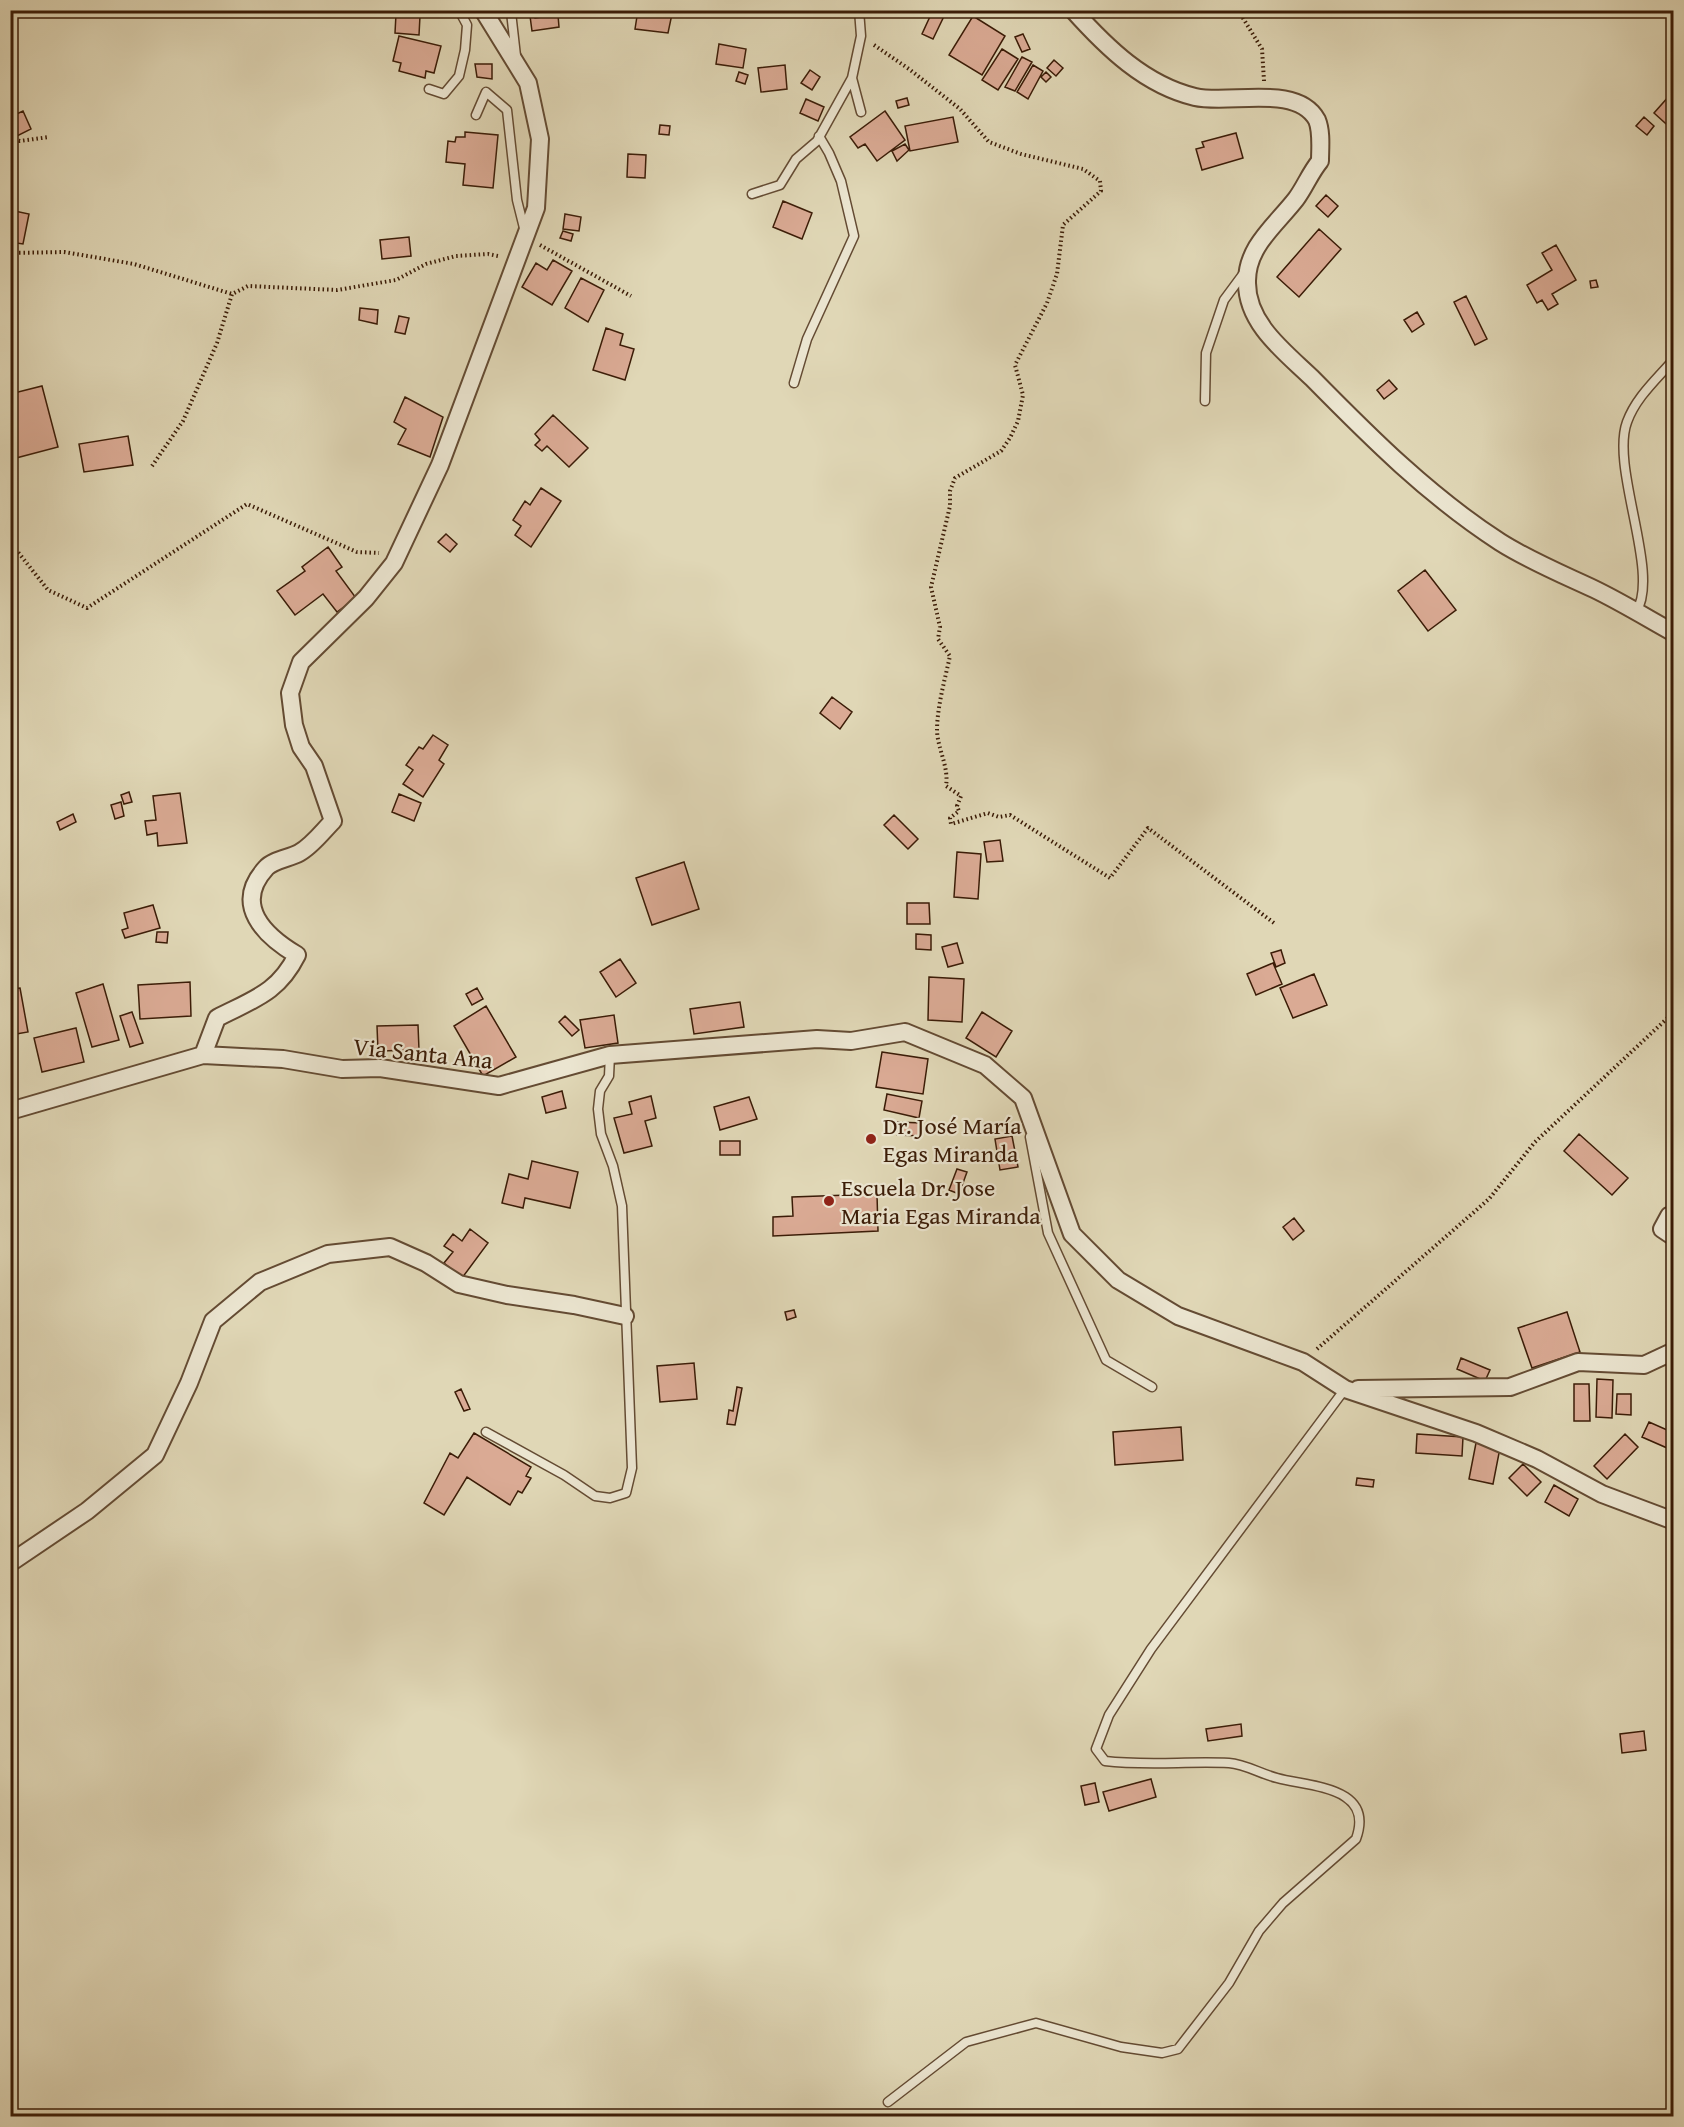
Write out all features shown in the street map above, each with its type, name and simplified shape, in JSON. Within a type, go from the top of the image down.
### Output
[{"type":"street","points":[[1073,10],[1092,31],[1141,75],[1195,97],[1228,100],[1266,97],[1289,100],[1304,107],[1317,121],[1320,162],[1310,173],[1306,185],[1295,200],[1260,241],[1248,268],[1248,295],[1262,327],[1392,458],[1461,515],[1501,542],[1674,633]]},
{"type":"street","points":[[203,1055],[218,1018],[275,988],[288,973],[297,955],[274,941],[257,922],[252,895],[267,867],[301,852],[333,821],[314,766],[301,747],[294,725],[290,693],[301,662],[366,598],[398,554],[440,465],[536,208],[540,139],[528,83],[486,13]]},
{"type":"street","name":"Via Santa Ana","points":[[10,1111],[203,1055],[283,1059],[342,1069],[380,1068],[499,1086],[610,1055],[817,1039],[851,1041],[905,1032],[985,1065],[1023,1098]]},
{"type":"street","points":[[1023,1098],[1072,1234],[1118,1280],[1178,1316],[1303,1362],[1345,1389],[1476,1433],[1537,1459],[1602,1494],[1674,1521]]},
{"type":"street","points":[[1674,1216],[1669,1216],[1662,1229],[1674,1237]]},
{"type":"street","points":[[10,1563],[87,1511],[155,1455],[189,1383],[213,1321],[260,1282],[328,1254],[390,1247],[426,1263],[459,1284],[507,1296],[574,1305],[625,1316]]},
{"type":"street","points":[[1345,1389],[1510,1387],[1578,1362],[1644,1365],[1674,1351]]},
{"type":"lane","points":[[429,89],[444,94],[459,76],[467,25],[459,10]]},
{"type":"lane","points":[[752,194],[780,184],[796,159],[819,136],[852,78],[861,36],[859,10]]},
{"type":"lane","points":[[511,12],[517,65]]},
{"type":"lane","points":[[852,78],[861,112]]},
{"type":"lane","points":[[476,115],[486,92],[507,110],[517,200],[526,235]]},
{"type":"lane","points":[[794,383],[807,339],[854,236],[841,181],[830,153],[819,136]]},
{"type":"lane","points":[[1205,401],[1206,353],[1224,300],[1248,268]]},
{"type":"lane","points":[[1636,612],[1641,601],[1642,581],[1632,501],[1624,462],[1623,440],[1626,424],[1636,402],[1674,359]]},
{"type":"lane","points":[[486,1432],[564,1475],[595,1496],[610,1498],[626,1493],[632,1468],[631,1393],[625,1316],[622,1206],[613,1166],[601,1134],[598,1109],[600,1090],[609,1076],[610,1055]]},
{"type":"lane","points":[[1023,1098],[1048,1233],[1106,1360],[1152,1388]]},
{"type":"lane","points":[[888,2102],[966,2042],[1036,2023],[1121,2047],[1162,2053],[1178,2049],[1229,1983],[1259,1931],[1283,1903],[1356,1839],[1361,1827],[1355,1806],[1339,1792],[1276,1778],[1232,1763],[1128,1764],[1105,1761],[1096,1749],[1109,1715],[1151,1649],[1345,1389]]},
{"type":"path","points":[[1238,10],[1262,50],[1266,97]]},
{"type":"path","points":[[861,36],[909,69],[960,109],[989,142],[1021,154],[1083,169],[1100,181],[1101,191],[1063,225],[1057,274],[1047,303],[1015,365],[1023,395],[1018,421],[1000,451],[955,478],[950,491],[950,506],[931,587],[940,627],[938,639],[950,656],[937,729],[940,756],[948,773],[946,786],[961,796],[957,806],[959,811],[950,818],[951,824],[988,813],[999,817],[1010,815],[1110,878],[1148,828],[1274,923]]},
{"type":"path","points":[[10,138],[20,141],[49,137]]},
{"type":"path","points":[[526,235],[631,296]]},
{"type":"path","points":[[10,253],[64,252],[134,264],[232,294],[248,286],[337,290],[396,280],[426,264],[456,256],[488,254],[516,261]]},
{"type":"path","points":[[152,466],[183,421],[217,343],[232,294]]},
{"type":"path","points":[[10,542],[48,590],[87,608],[247,504],[357,552],[398,554]]},
{"type":"path","points":[[1303,1362],[1489,1199],[1534,1142],[1674,1012]]},
{"type":"building","points":[[638,10],[672,14],[668,33],[635,29]]},
{"type":"building","points":[[707,10],[734,10],[734,14],[707,13]]},
{"type":"building","points":[[933,10],[947,10],[933,39],[922,34]]},
{"type":"building","points":[[396,14],[420,16],[419,35],[395,33]]},
{"type":"building","points":[[558,15],[559,27],[532,31],[530,16],[535,18]]},
{"type":"building","points":[[973,16],[1005,36],[982,75],[949,55]]},
{"type":"building","points":[[1023,34],[1030,49],[1022,52],[1015,37]]},
{"type":"building","points":[[399,36],[441,46],[434,73],[426,71],[425,78],[399,71],[401,63],[393,61]]},
{"type":"building","points":[[719,44],[746,49],[743,68],[716,64]]},
{"type":"building","points":[[1002,49],[1018,59],[998,90],[982,80]]},
{"type":"building","points":[[1022,57],[1032,62],[1015,91],[1005,87]]},
{"type":"building","points":[[1054,60],[1063,68],[1056,76],[1047,68]]},
{"type":"building","points":[[475,64],[492,64],[492,79],[477,77]]},
{"type":"building","points":[[785,65],[787,89],[761,92],[758,68]]},
{"type":"building","points":[[1033,65],[1043,71],[1028,99],[1017,92]]},
{"type":"building","points":[[810,70],[820,77],[812,90],[801,83]]},
{"type":"building","points":[[739,72],[748,75],[745,84],[736,81]]},
{"type":"building","points":[[1046,72],[1051,77],[1046,82],[1041,77]]},
{"type":"building","points":[[1670,95],[1674,97],[1674,131],[1654,113]]},
{"type":"building","points":[[907,98],[909,105],[898,108],[896,101]]},
{"type":"building","points":[[806,99],[824,107],[818,121],[800,113]]},
{"type":"building","points":[[23,111],[31,129],[15,137],[10,127],[10,117]]},
{"type":"building","points":[[885,111],[905,140],[877,161],[865,144],[858,148],[850,137]]},
{"type":"building","points":[[953,117],[958,142],[910,151],[905,126]]},
{"type":"building","points":[[1644,117],[1654,126],[1647,135],[1636,126]]},
{"type":"building","points":[[660,125],[670,126],[669,135],[659,134]]},
{"type":"building","points":[[465,132],[498,135],[493,188],[463,185],[465,164],[446,162],[448,141],[455,142],[456,137],[465,137]]},
{"type":"building","points":[[1236,133],[1243,158],[1202,170],[1196,149],[1204,147],[1202,142]]},
{"type":"building","points":[[905,144],[909,150],[897,161],[892,151]]},
{"type":"building","points":[[628,154],[646,155],[645,178],[627,177]]},
{"type":"building","points":[[1326,195],[1338,206],[1328,217],[1316,206]]},
{"type":"building","points":[[783,201],[812,213],[802,239],[773,227]]},
{"type":"building","points":[[10,210],[29,214],[23,244],[10,242]]},
{"type":"building","points":[[565,214],[581,217],[579,231],[563,229]]},
{"type":"building","points":[[1319,229],[1341,249],[1299,297],[1277,277]]},
{"type":"building","points":[[563,231],[573,234],[571,241],[560,238]]},
{"type":"building","points":[[409,237],[411,256],[382,259],[380,240]]},
{"type":"building","points":[[1556,245],[1576,280],[1552,294],[1558,304],[1548,310],[1542,300],[1537,303],[1527,285],[1552,270],[1542,253]]},
{"type":"building","points":[[553,260],[572,271],[552,305],[522,287],[536,263],[547,270]]},
{"type":"building","points":[[581,278],[604,290],[588,322],[565,308]]},
{"type":"building","points":[[1596,280],[1598,287],[1591,288],[1590,281]]},
{"type":"building","points":[[1466,296],[1487,339],[1475,345],[1454,302]]},
{"type":"building","points":[[360,308],[378,310],[377,324],[359,320]]},
{"type":"building","points":[[1417,312],[1424,324],[1412,332],[1404,320]]},
{"type":"building","points":[[399,316],[409,318],[405,334],[395,332]]},
{"type":"building","points":[[606,328],[623,334],[620,345],[634,349],[625,380],[593,370]]},
{"type":"building","points":[[1389,380],[1397,389],[1384,399],[1377,390]]},
{"type":"building","points":[[42,386],[58,447],[16,458],[10,436],[10,424],[15,423],[10,394]]},
{"type":"building","points":[[405,397],[443,417],[430,457],[398,444],[406,429],[394,422]]},
{"type":"building","points":[[553,415],[588,448],[569,467],[547,446],[542,451],[535,445],[540,440],[535,434]]},
{"type":"building","points":[[128,436],[133,465],[84,472],[79,444]]},
{"type":"building","points":[[541,488],[561,501],[531,547],[515,535],[521,526],[513,520],[525,501],[530,505]]},
{"type":"building","points":[[446,534],[457,544],[450,552],[438,542]]},
{"type":"building","points":[[328,547],[342,567],[336,571],[356,598],[337,612],[323,594],[295,615],[277,591],[305,571],[302,567]]},
{"type":"building","points":[[1425,570],[1456,610],[1428,631],[1398,591]]},
{"type":"building","points":[[832,697],[852,712],[840,729],[820,713]]},
{"type":"building","points":[[433,735],[448,745],[439,760],[444,764],[423,797],[403,784],[413,770],[406,765],[419,747],[423,749]]},
{"type":"building","points":[[129,792],[132,802],[124,804],[121,795]]},
{"type":"building","points":[[180,793],[187,843],[158,846],[157,833],[147,835],[145,821],[156,820],[153,796]]},
{"type":"building","points":[[399,794],[421,803],[414,821],[392,812]]},
{"type":"building","points":[[121,802],[124,816],[115,819],[111,805]]},
{"type":"building","points":[[73,814],[76,822],[60,830],[57,822]]},
{"type":"building","points":[[894,815],[918,839],[908,849],[884,825]]},
{"type":"building","points":[[1000,840],[1003,861],[987,862],[984,842]]},
{"type":"building","points":[[957,852],[981,854],[978,899],[954,897]]},
{"type":"building","points":[[684,862],[699,909],[652,925],[636,878]]},
{"type":"building","points":[[907,903],[929,903],[930,924],[907,924]]},
{"type":"building","points":[[153,905],[160,928],[125,938],[122,930],[128,928],[124,913]]},
{"type":"building","points":[[157,932],[168,932],[167,943],[156,942]]},
{"type":"building","points":[[916,934],[931,935],[931,950],[916,949]]},
{"type":"building","points":[[957,943],[963,963],[948,967],[942,947]]},
{"type":"building","points":[[1281,950],[1285,963],[1276,967],[1271,953]]},
{"type":"building","points":[[620,959],[636,983],[616,997],[600,972]]},
{"type":"building","points":[[1273,963],[1282,984],[1256,995],[1247,974]]},
{"type":"building","points":[[1314,974],[1327,1005],[1293,1018],[1280,988]]},
{"type":"building","points":[[929,977],[964,979],[962,1022],[928,1020]]},
{"type":"building","points":[[190,982],[191,1016],[140,1019],[138,985]]},
{"type":"building","points":[[103,984],[119,1040],[92,1047],[76,993]]},
{"type":"building","points":[[20,988],[28,1032],[10,1035],[10,989]]},
{"type":"building","points":[[477,988],[483,999],[472,1005],[466,994]]},
{"type":"building","points":[[740,1002],[744,1027],[694,1034],[690,1009]]},
{"type":"building","points":[[486,1006],[516,1057],[483,1076],[454,1026]]},
{"type":"building","points":[[132,1012],[143,1043],[130,1047],[120,1016]]},
{"type":"building","points":[[982,1012],[1012,1031],[996,1057],[966,1038]]},
{"type":"building","points":[[614,1015],[618,1043],[585,1048],[580,1020]]},
{"type":"building","points":[[565,1016],[579,1030],[572,1036],[559,1022]]},
{"type":"building","points":[[418,1025],[419,1050],[378,1051],[377,1026]]},
{"type":"building","points":[[76,1028],[84,1062],[42,1072],[34,1038]]},
{"type":"building","points":[[882,1052],[928,1059],[923,1094],[876,1087]]},
{"type":"building","points":[[1674,1069],[1674,1083],[1667,1077]]},
{"type":"building","points":[[562,1091],[566,1108],[546,1113],[542,1097]]},
{"type":"building","points":[[887,1094],[922,1101],[919,1118],[884,1110]]},
{"type":"building","points":[[651,1096],[656,1118],[645,1121],[652,1146],[624,1153],[614,1118],[632,1114],[629,1102]]},
{"type":"building","points":[[749,1097],[757,1119],[720,1130],[714,1107]]},
{"type":"building","points":[[897,1122],[922,1123],[922,1136],[897,1135]]},
{"type":"building","points":[[1579,1134],[1628,1178],[1612,1195],[1564,1151]]},
{"type":"building","points":[[1012,1136],[1018,1167],[1000,1170],[995,1139]]},
{"type":"building","points":[[720,1141],[740,1141],[740,1155],[720,1155]]},
{"type":"building","points":[[532,1161],[578,1172],[570,1208],[525,1198],[523,1208],[502,1203],[509,1174],[528,1179]]},
{"type":"building","points":[[957,1169],[967,1172],[959,1194],[949,1190]]},
{"type":"building","points":[[877,1194],[878,1231],[773,1236],[773,1217],[793,1216],[792,1197]]},
{"type":"building","points":[[1294,1218],[1304,1231],[1293,1240],[1283,1227]]},
{"type":"building","points":[[470,1229],[488,1243],[462,1278],[444,1263],[453,1252],[444,1246],[453,1234],[462,1241]]},
{"type":"building","points":[[794,1310],[796,1317],[787,1320],[785,1312]]},
{"type":"building","points":[[1567,1312],[1580,1352],[1532,1368],[1518,1328]]},
{"type":"building","points":[[1461,1358],[1490,1370],[1485,1381],[1457,1369]]},
{"type":"building","points":[[694,1363],[697,1399],[660,1402],[657,1366]]},
{"type":"building","points":[[1597,1379],[1613,1380],[1612,1418],[1596,1417]]},
{"type":"building","points":[[1574,1384],[1589,1384],[1590,1421],[1574,1421]]},
{"type":"building","points":[[737,1387],[742,1388],[735,1425],[727,1424],[729,1410],[733,1411]]},
{"type":"building","points":[[461,1389],[470,1409],[464,1411],[455,1392]]},
{"type":"building","points":[[1617,1394],[1631,1394],[1631,1415],[1616,1414]]},
{"type":"building","points":[[1649,1422],[1674,1433],[1674,1451],[1642,1437]]},
{"type":"building","points":[[1181,1427],[1183,1460],[1115,1465],[1113,1432]]},
{"type":"building","points":[[474,1433],[531,1467],[526,1476],[531,1478],[522,1493],[518,1491],[510,1505],[467,1477],[444,1515],[424,1503],[450,1453],[458,1458]]},
{"type":"building","points":[[1417,1434],[1463,1437],[1462,1456],[1416,1453]]},
{"type":"building","points":[[1625,1434],[1638,1447],[1607,1479],[1594,1466]]},
{"type":"building","points":[[1476,1443],[1500,1448],[1493,1484],[1469,1479]]},
{"type":"building","points":[[1523,1464],[1541,1482],[1527,1496],[1509,1478]]},
{"type":"building","points":[[1357,1478],[1374,1480],[1373,1487],[1356,1485]]},
{"type":"building","points":[[1554,1485],[1578,1499],[1569,1516],[1545,1502]]},
{"type":"building","points":[[1241,1724],[1242,1736],[1208,1741],[1206,1729]]},
{"type":"building","points":[[1644,1731],[1646,1750],[1622,1753],[1620,1734]]},
{"type":"building","points":[[1151,1779],[1156,1797],[1109,1811],[1103,1792]]},
{"type":"building","points":[[1095,1783],[1099,1802],[1085,1805],[1081,1786]]},
{"type":"place","name":"Dr. José María Egas Miranda","points":[[871,1139]]},
{"type":"place","name":"Escuela Dr. Jose Maria Egas Miranda","points":[[829,1201]]}]
